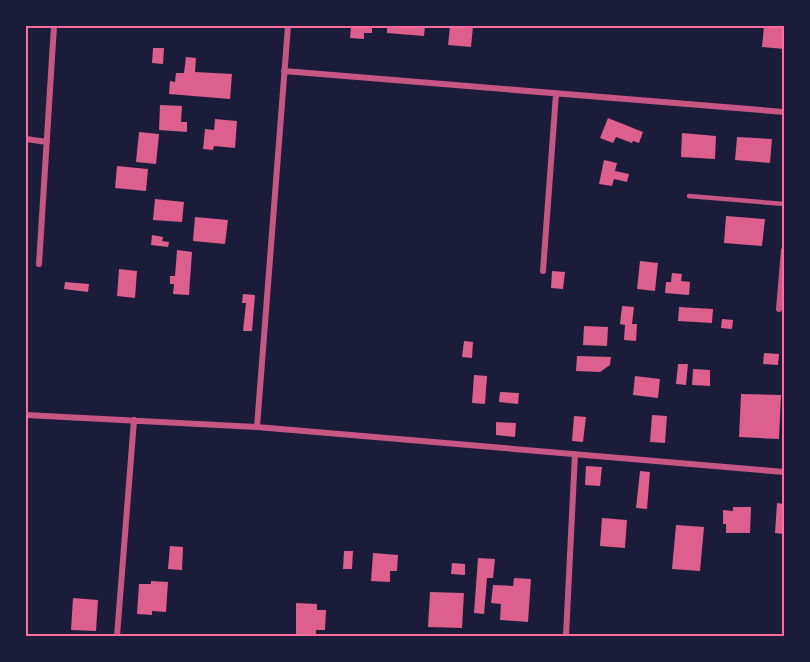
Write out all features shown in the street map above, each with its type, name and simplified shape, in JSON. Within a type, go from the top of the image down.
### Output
[{"type":"street","points":[[39,264],[54,26]]},
{"type":"street","points":[[256,427],[288,26]]},
{"type":"street","points":[[284,71],[784,112]]},
{"type":"street","points":[[543,271],[556,94]]},
{"type":"street","points":[[26,140],[46,142]]},
{"type":"street","points":[[780,309],[784,250]]},
{"type":"street","points":[[26,415],[256,427],[784,472]]},
{"type":"street","points":[[117,636],[134,420]]},
{"type":"street","points":[[566,636],[575,454]]},
{"type":"lane","points":[[689,196],[784,204]]},
{"type":"building","points":[[351,26],[372,26],[372,33],[364,33],[364,39],[350,38]]},
{"type":"building","points":[[387,26],[425,26],[424,36],[387,33]]},
{"type":"building","points":[[450,26],[473,26],[471,47],[448,45]]},
{"type":"building","points":[[764,26],[784,26],[784,49],[762,47]]},
{"type":"building","points":[[153,48],[164,48],[163,64],[152,63]]},
{"type":"building","points":[[186,57],[196,58],[195,72],[232,74],[230,99],[169,94],[170,81],[175,82],[176,73],[184,73]]},
{"type":"building","points":[[160,105],[182,106],[181,122],[187,122],[187,132],[159,130]]},
{"type":"building","points":[[608,118],[643,132],[639,143],[616,137],[613,143],[600,138]]},
{"type":"building","points":[[215,119],[237,121],[235,148],[214,146],[213,150],[203,149],[205,129],[214,130]]},
{"type":"building","points":[[139,132],[159,134],[156,164],[136,162]]},
{"type":"building","points":[[682,133],[716,136],[715,159],[681,157]]},
{"type":"building","points":[[737,137],[772,139],[770,163],[735,160]]},
{"type":"building","points":[[604,160],[617,163],[615,171],[629,174],[627,182],[614,179],[612,186],[599,184]]},
{"type":"building","points":[[117,166],[148,169],[146,191],[115,188]]},
{"type":"building","points":[[155,199],[184,202],[182,222],[153,220]]},
{"type":"building","points":[[726,216],[765,219],[762,246],[724,243]]},
{"type":"building","points":[[195,217],[228,220],[225,244],[193,241]]},
{"type":"building","points":[[152,235],[163,237],[162,241],[169,242],[168,247],[151,245]]},
{"type":"building","points":[[177,250],[192,252],[189,295],[173,294],[174,284],[170,284],[170,276],[175,276]]},
{"type":"building","points":[[640,261],[658,263],[655,291],[637,289]]},
{"type":"building","points":[[119,269],[137,271],[135,298],[117,296]]},
{"type":"building","points":[[552,271],[565,272],[563,289],[551,288]]},
{"type":"building","points":[[672,273],[682,274],[681,281],[690,282],[689,295],[665,293],[666,282],[671,282]]},
{"type":"building","points":[[65,282],[89,284],[88,292],[64,289]]},
{"type":"building","points":[[243,294],[255,295],[252,331],[243,331],[246,303],[242,303]]},
{"type":"building","points":[[622,306],[634,307],[632,324],[637,324],[636,341],[624,340],[625,325],[620,324]]},
{"type":"building","points":[[679,307],[713,309],[712,323],[678,321]]},
{"type":"building","points":[[722,319],[733,320],[732,329],[721,328]]},
{"type":"building","points":[[584,326],[608,327],[607,346],[583,345]]},
{"type":"building","points":[[464,341],[473,342],[472,358],[462,357]]},
{"type":"building","points":[[764,353],[779,354],[778,365],[763,364]]},
{"type":"building","points":[[577,356],[611,357],[610,365],[600,372],[576,371]]},
{"type":"building","points":[[678,364],[688,364],[686,385],[676,384]]},
{"type":"building","points":[[693,369],[710,370],[710,386],[692,385]]},
{"type":"building","points":[[474,375],[487,376],[485,404],[472,403]]},
{"type":"building","points":[[635,376],[660,379],[658,398],[633,395]]},
{"type":"building","points":[[500,392],[519,393],[518,404],[499,402]]},
{"type":"building","points":[[741,394],[781,395],[779,439],[739,437]]},
{"type":"building","points":[[652,415],[667,416],[665,443],[650,442]]},
{"type":"building","points":[[574,416],[586,417],[583,442],[572,441]]},
{"type":"building","points":[[496,422],[516,423],[515,437],[496,435]]},
{"type":"building","points":[[586,466],[602,467],[600,486],[585,485]]},
{"type":"building","points":[[640,471],[650,472],[647,509],[636,508]]},
{"type":"building","points":[[777,503],[784,504],[784,534],[775,533]]},
{"type":"building","points":[[733,507],[751,507],[750,533],[726,533],[726,524],[723,524],[723,510],[733,511]]},
{"type":"building","points":[[602,518],[627,520],[625,548],[600,546]]},
{"type":"building","points":[[676,525],[704,527],[700,571],[672,569]]},
{"type":"building","points":[[170,546],[183,547],[182,570],[168,569]]},
{"type":"building","points":[[344,551],[353,551],[352,569],[343,569]]},
{"type":"building","points":[[373,553],[398,555],[397,571],[390,571],[390,582],[371,581]]},
{"type":"building","points":[[478,558],[495,559],[493,578],[487,578],[484,614],[474,613]]},
{"type":"building","points":[[452,563],[465,564],[465,575],[451,574]]},
{"type":"building","points":[[514,578],[531,579],[528,622],[500,620],[501,604],[491,603],[493,585],[513,586]]},
{"type":"building","points":[[151,581],[168,582],[166,612],[152,611],[152,615],[137,614],[139,584],[151,584]]},
{"type":"building","points":[[430,592],[464,593],[462,628],[428,627]]},
{"type":"building","points":[[73,598],[98,600],[96,631],[71,630]]},
{"type":"building","points":[[296,603],[317,604],[317,610],[326,610],[325,630],[316,630],[316,636],[296,636]]}]
